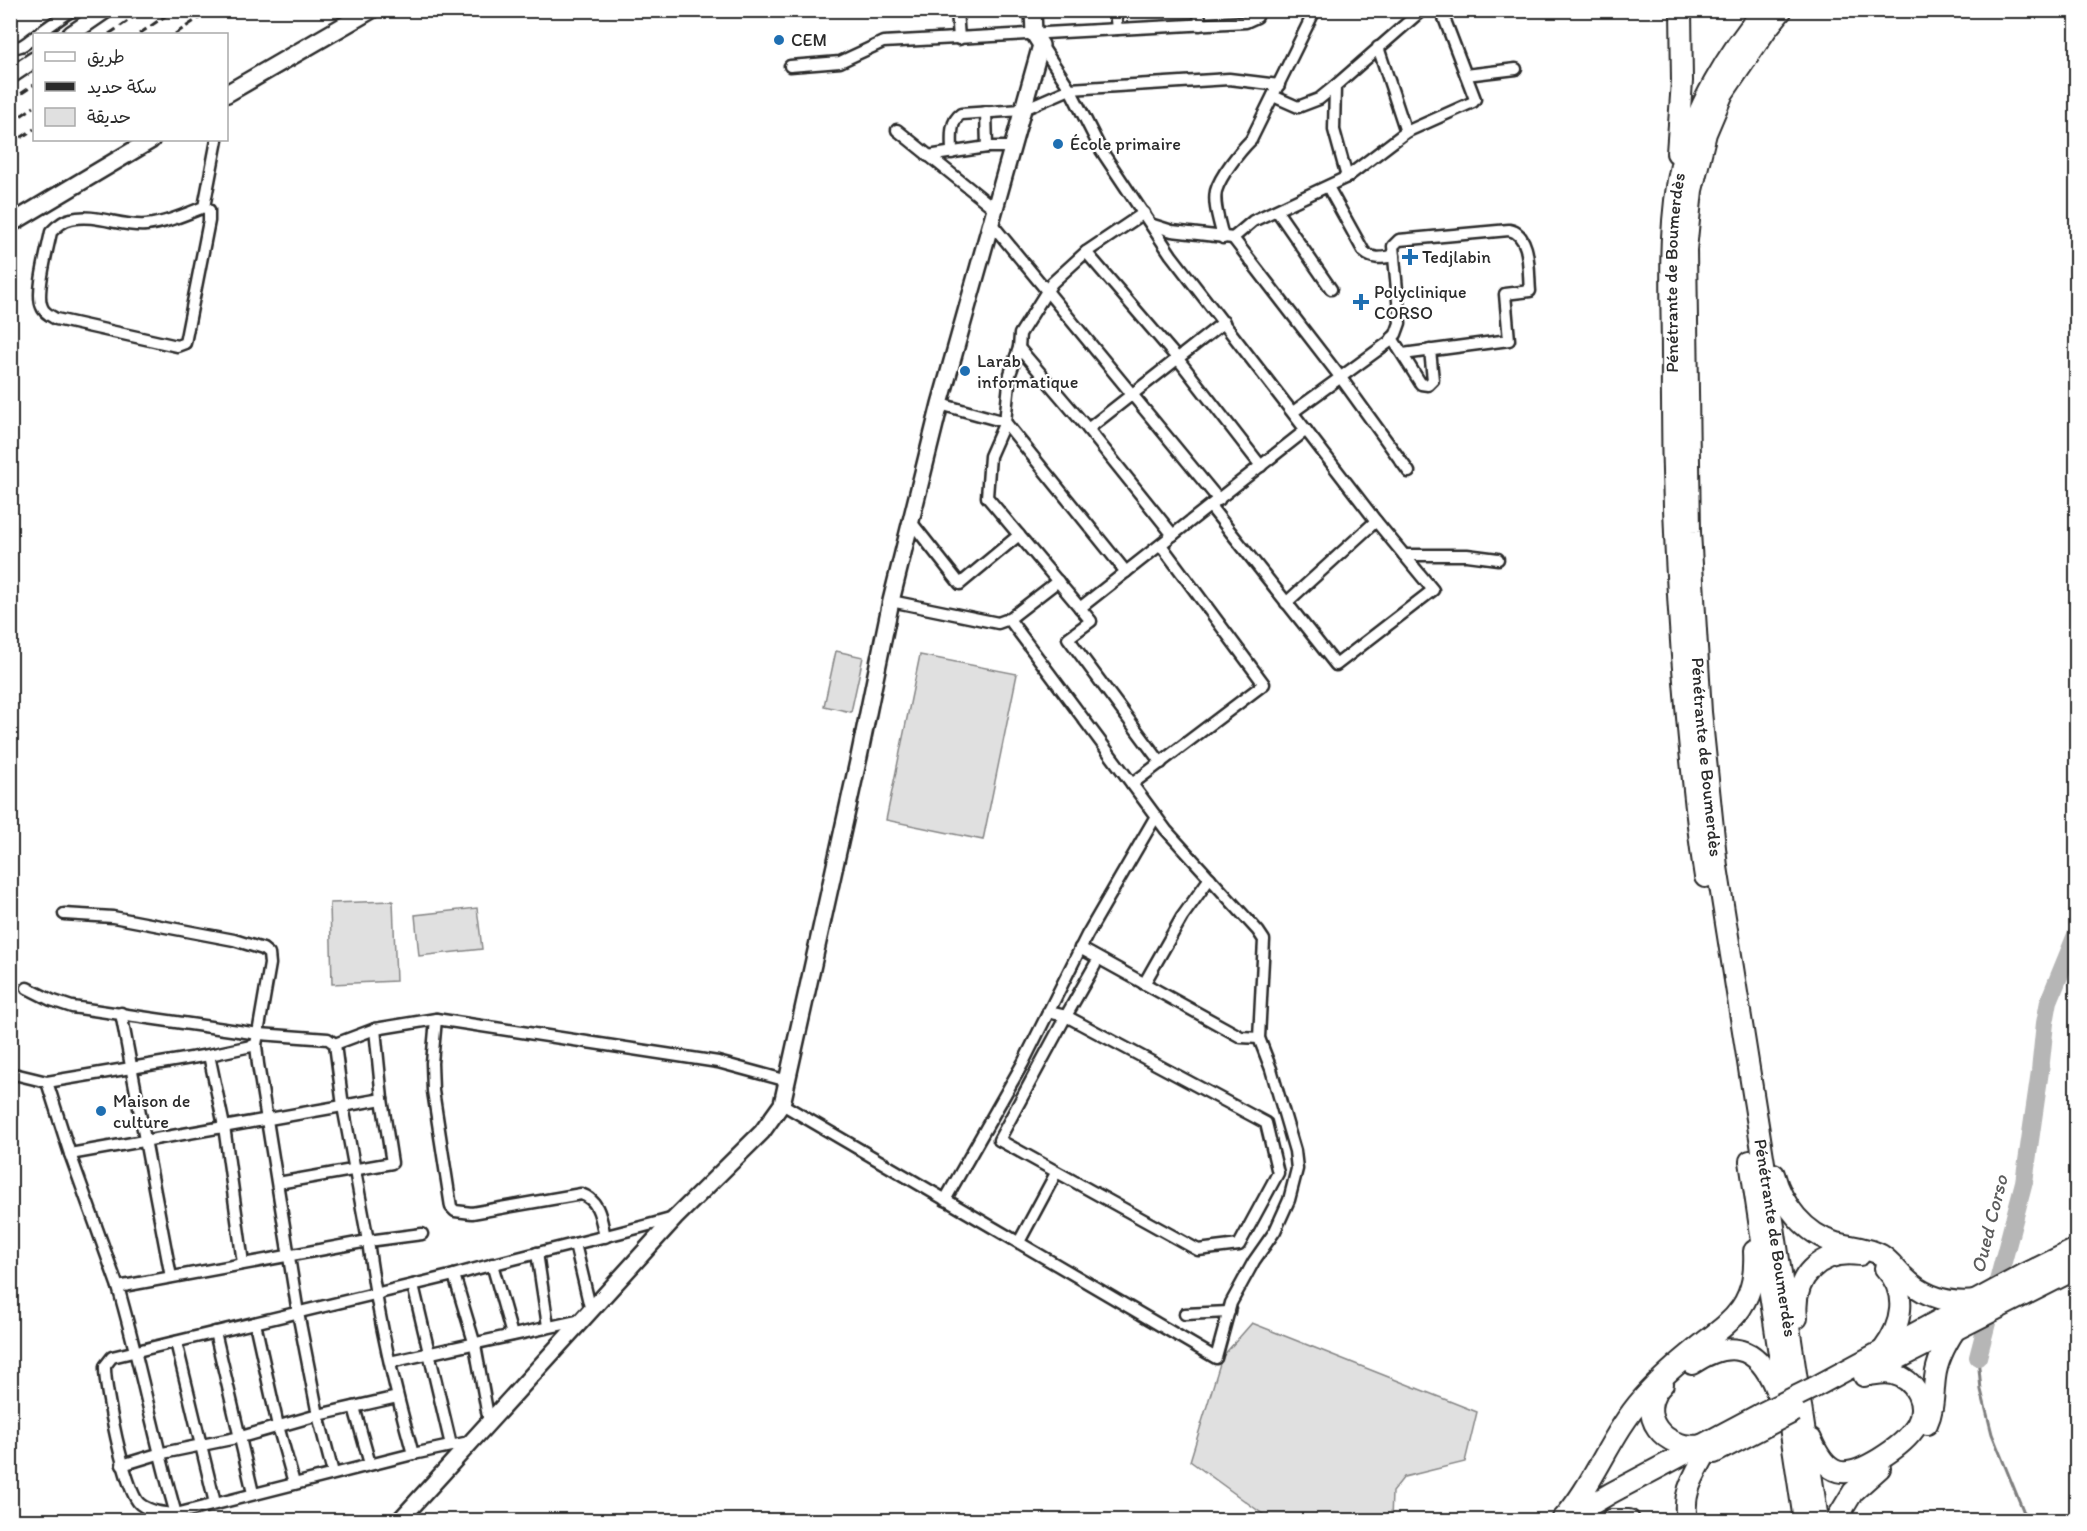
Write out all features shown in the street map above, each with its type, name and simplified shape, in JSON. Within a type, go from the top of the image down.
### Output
[{"type":"highway","points":[[1673,213],[1682,81],[1681,10]]},
{"type":"highway","name":"Pénétrante de Boumerdès","points":[[1764,10],[1746,32],[1710,91],[1682,163],[1673,213],[1672,452],[1681,648],[1696,820],[1754,1188],[1798,1430],[1818,1521]]},
{"type":"highway","name":"Pénétrante de Boumerdès","points":[[1782,10],[1723,93],[1706,133],[1692,189],[1686,250],[1690,532],[1701,712],[1717,867],[1794,1358],[1798,1430],[1797,1475],[1804,1521]]},
{"type":"highway","points":[[1723,93],[1791,10]]},
{"type":"highway","points":[[1755,1110],[1766,1132],[1772,1169],[1779,1190],[1790,1209],[1813,1233],[1830,1241],[1879,1254],[1909,1282],[1932,1296],[1949,1301],[1981,1305]]},
{"type":"highway","points":[[1564,1521],[1624,1422],[1645,1395],[1665,1375],[1729,1322],[1742,1307],[1751,1289],[1754,1273],[1754,1188]]},
{"type":"highway","points":[[2024,1285],[2076,1249]]},
{"type":"highway","points":[[1794,1358],[1799,1340],[1796,1300],[1802,1281],[1814,1266],[1840,1254],[1857,1254],[1871,1259],[1884,1267],[1896,1285],[1901,1306],[1900,1320],[1895,1334],[1882,1351]]},
{"type":"highway","points":[[1564,1521],[1594,1502],[1702,1452],[1815,1394],[1882,1351],[2024,1285],[2076,1269]]},
{"type":"highway","points":[[1836,1521],[1846,1502],[1862,1483],[1915,1440],[1926,1425],[1933,1408],[1938,1365],[1948,1341],[1955,1330],[1981,1305]]},
{"type":"highway","points":[[1815,1394],[1864,1376],[1955,1330]]},
{"type":"highway","points":[[1702,1452],[1663,1436],[1655,1425],[1651,1412],[1656,1392],[1666,1382],[1706,1355],[1721,1350],[1745,1352],[1765,1366],[1798,1430],[1825,1464],[1837,1471],[1858,1471],[1897,1448],[1919,1420],[1921,1409],[1919,1396],[1912,1385],[1901,1376],[1888,1373],[1864,1376]]},
{"type":"highway","points":[[1587,1521],[1702,1452]]},
{"type":"highway","points":[[1687,1521],[1686,1496],[1702,1452]]},
{"type":"highway","points":[[1792,1521],[1797,1475]]},
{"type":"highway","points":[[1611,1521],[1629,1521]]},
{"type":"main road","points":[[72,33],[106,10]]},
{"type":"main road","points":[[228,93],[371,10]]},
{"type":"main road","points":[[400,1521],[675,1218],[762,1132],[782,1104],[860,757],[891,601],[940,404],[1022,110],[1037,40],[1033,10]]},
{"type":"main road","points":[[10,76],[33,61]]},
{"type":"main road","points":[[10,224],[149,141]]},
{"type":"street","points":[[40,33],[72,10]]},
{"type":"street","points":[[957,10],[959,39]]},
{"type":"street","points":[[1116,10],[1117,29]]},
{"type":"street","points":[[1199,10],[1200,25]]},
{"type":"street","points":[[790,66],[840,62],[883,42],[959,39],[1037,40],[1117,29],[1246,22],[1257,17],[1259,10]]},
{"type":"street","points":[[1274,96],[1298,106],[1319,99],[1422,10]]},
{"type":"street","points":[[1152,225],[1173,231],[1228,238],[1253,221],[1347,177],[1406,132],[1473,102],[1476,99],[1441,10]]},
{"type":"street","points":[[1313,12],[1251,141],[1235,156],[1216,191],[1216,204],[1228,238],[1341,378],[1409,472]]},
{"type":"street","points":[[10,46],[20,47],[33,38]]},
{"type":"street","points":[[897,130],[993,216],[1047,290],[1132,394],[1286,603],[1336,665],[1433,590],[1376,520],[1172,255],[1101,150],[1070,89],[1037,40]]},
{"type":"street","points":[[1378,47],[1406,132]]},
{"type":"street","points":[[1466,75],[1516,69]]},
{"type":"street","points":[[952,153],[952,124],[961,114],[1022,110],[1070,89],[1229,80],[1279,85]]},
{"type":"street","points":[[1335,86],[1334,130],[1347,177]]},
{"type":"street","points":[[986,112],[987,147]]},
{"type":"street","points":[[204,207],[217,141]]},
{"type":"street","points":[[927,156],[987,147],[1012,147]]},
{"type":"street","points":[[1328,187],[1364,252],[1369,257],[1376,258],[1394,256]]},
{"type":"street","points":[[204,207],[208,210],[208,221],[185,343],[177,346],[56,319],[42,308],[41,287],[51,232],[65,222],[70,219],[90,218],[145,225],[174,219],[204,207]]},
{"type":"street","points":[[1277,211],[1331,289]]},
{"type":"street","points":[[1144,213],[1086,252],[1052,283],[1020,334],[1019,348],[1010,374],[1005,422],[990,456],[987,497],[1091,621],[1068,638],[1161,763]]},
{"type":"street","points":[[1293,412],[1341,378],[1396,334],[1400,323],[1393,246],[1399,240],[1509,230],[1520,235],[1524,242],[1530,291],[1505,294],[1509,340],[1403,354]]},
{"type":"street","points":[[1086,252],[1178,359],[1262,466]]},
{"type":"street","points":[[1088,429],[1224,322]]},
{"type":"street","points":[[1392,338],[1421,384],[1428,385],[1433,380],[1430,350]]},
{"type":"street","points":[[1019,348],[1173,535]]},
{"type":"street","points":[[940,404],[1005,422],[1126,572]]},
{"type":"street","points":[[1080,608],[1306,430]]},
{"type":"street","points":[[1286,603],[1376,520]]},
{"type":"street","points":[[912,522],[960,584],[1019,535]]},
{"type":"street","points":[[1132,784],[1264,684],[1161,545]]},
{"type":"street","points":[[1404,555],[1467,555],[1498,559]]},
{"type":"street","points":[[891,601],[998,623],[1009,619],[1058,581]]},
{"type":"street","points":[[782,1104],[1216,1358],[1231,1303],[1254,1261],[1275,1231],[1289,1200],[1297,1168],[1295,1150],[1271,1069],[1259,1038],[1264,940],[1156,816],[1009,619]]},
{"type":"street","points":[[945,1200],[983,1134],[1080,948],[1156,816]]},
{"type":"street","points":[[1144,984],[1182,916],[1210,878]]},
{"type":"street","points":[[63,914],[124,919],[234,940],[267,950],[270,964],[257,1040],[297,1313],[318,1415],[333,1473]]},
{"type":"street","points":[[1080,948],[1242,1037],[1259,1038]]},
{"type":"street","points":[[999,1140],[1095,965]]},
{"type":"street","points":[[27,988],[61,1005],[121,1013],[257,1040]]},
{"type":"street","points":[[983,1134],[999,1140],[1198,1250],[1239,1245],[1278,1173],[1266,1123],[1066,1016],[1048,1012]]},
{"type":"street","points":[[121,1013],[147,1140],[171,1277]]},
{"type":"street","points":[[335,1044],[375,1029],[436,1019],[718,1062],[788,1081]]},
{"type":"street","points":[[436,1019],[432,1063],[433,1091],[451,1207],[455,1211],[472,1213],[581,1194],[588,1196],[595,1203],[600,1213],[605,1237]]},
{"type":"street","points":[[278,1183],[392,1162],[382,1099],[375,1029]]},
{"type":"street","points":[[10,1073],[47,1082],[209,1054],[257,1040],[318,1037],[335,1044]]},
{"type":"street","points":[[335,1044],[343,1106],[368,1241],[375,1294],[397,1397],[413,1454]]},
{"type":"street","points":[[209,1054],[224,1126],[243,1263]]},
{"type":"street","points":[[47,1082],[70,1154],[118,1287],[136,1351],[158,1454],[176,1514]]},
{"type":"street","points":[[70,1154],[382,1099]]},
{"type":"street","points":[[1019,1242],[1056,1173]]},
{"type":"street","points":[[474,1441],[451,1444],[176,1514],[153,1511],[140,1504],[130,1488],[122,1465],[105,1366],[112,1357],[454,1275],[675,1218]]},
{"type":"street","points":[[118,1287],[368,1241],[422,1234]]},
{"type":"street","points":[[390,1362],[475,1345],[587,1316],[575,1244]]},
{"type":"street","points":[[537,1253],[548,1326]]},
{"type":"street","points":[[492,1264],[512,1335]]},
{"type":"street","points":[[454,1275],[475,1345],[489,1422]]},
{"type":"street","points":[[413,1285],[451,1444]]},
{"type":"street","points":[[1185,1314],[1229,1312]]},
{"type":"street","points":[[255,1323],[278,1426],[294,1483]]},
{"type":"street","points":[[215,1332],[254,1493]]},
{"type":"street","points":[[176,1342],[215,1503]]},
{"type":"street","points":[[122,1465],[158,1454],[241,1437],[318,1415],[397,1397]]},
{"type":"street","points":[[354,1407],[370,1464]]},
{"type":"green space","points":[[836,651],[863,657],[851,712],[824,706]]},
{"type":"green space","points":[[920,655],[1017,674],[983,840],[886,820]]},
{"type":"green space","points":[[393,901],[396,981],[332,984],[330,903]]},
{"type":"green space","points":[[477,908],[482,949],[419,956],[415,915]]},
{"type":"green space","points":[[1252,1323],[1477,1412],[1465,1462],[1404,1477],[1392,1492],[1391,1520],[1271,1520],[1190,1461],[1222,1357]]},
{"type":"waterway","name":"Oued Corso","points":[[1978,1357],[2024,1182],[2049,1001],[2076,935]]},
{"type":"waterway","name":"Oued Corso","points":[[1978,1357],[1981,1390],[1992,1434],[2027,1520]]},
{"type":"railway","points":[[110,33],[144,10]]},
{"type":"railway","points":[[140,33],[174,10]]},
{"type":"railway","points":[[176,33],[211,10]]},
{"type":"railway","points":[[10,101],[33,86]]},
{"type":"railway","points":[[10,123],[33,108]]},
{"type":"railway","points":[[10,145],[33,130]]},
{"type":"place","name":"CEM","points":[[779,40]]},
{"type":"place","name":"École primaire","points":[[1058,144]]},
{"type":"place","name":"Tedjlabin","points":[[1410,257]]},
{"type":"place","name":"Polyclinique CORSO","points":[[1361,302]]},
{"type":"place","name":"Larab informatique","points":[[965,371]]},
{"type":"place","name":"Maison de culture","points":[[101,1111]]}]
